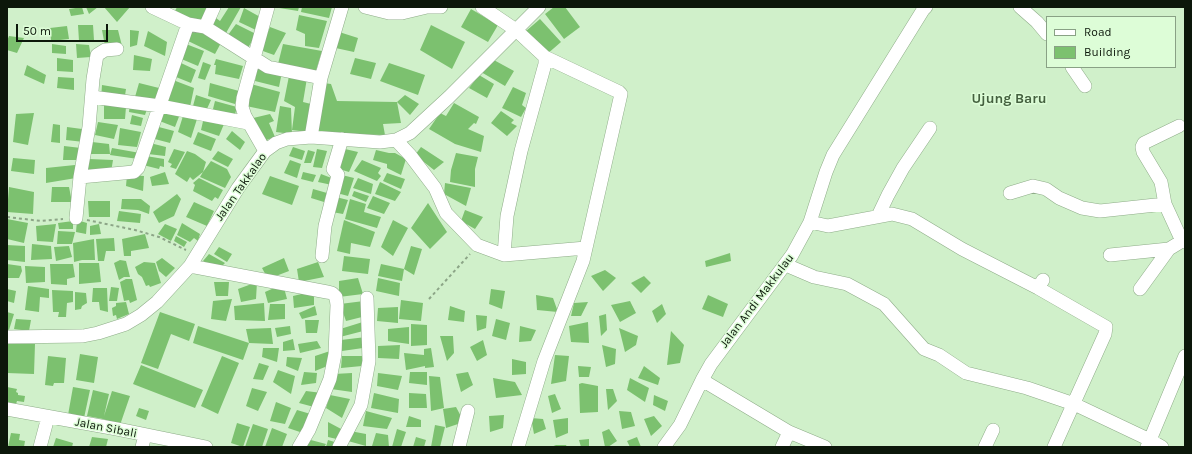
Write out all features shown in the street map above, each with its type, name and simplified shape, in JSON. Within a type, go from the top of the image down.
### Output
[{"type":"street","points":[[152,7],[188,24],[205,27],[268,67],[321,78]]},
{"type":"street","points":[[205,27],[214,7]]},
{"type":"street","points":[[265,151],[248,123],[242,107],[243,98],[268,7]]},
{"type":"street","points":[[311,137],[321,78],[342,7]]},
{"type":"street","points":[[365,7],[389,14],[402,13],[427,7],[440,7]]},
{"type":"street","points":[[482,7],[516,30],[545,57],[621,94],[583,261],[544,361],[518,447]]},
{"type":"street","name":"Jalan Takkalao","points":[[7,337],[83,336],[126,324],[141,315],[157,302],[193,260],[238,188],[265,151],[276,143],[287,139],[311,137],[380,142],[396,140],[410,133],[420,125],[539,7]]},
{"type":"street","name":"Jalan Andi Makkulau","points":[[664,447],[680,425],[702,380],[734,331],[786,265],[810,222],[833,155],[926,7]]},
{"type":"street","points":[[1020,7],[1037,22],[1046,33]]},
{"type":"street","points":[[80,176],[134,172],[138,168],[188,24]]},
{"type":"street","points":[[76,218],[80,176],[89,127],[93,79],[97,55],[105,50],[117,49]]},
{"type":"street","points":[[504,255],[506,216],[545,64],[545,57]]},
{"type":"street","points":[[1073,68],[1086,86]]},
{"type":"street","points":[[92,97],[160,106],[248,123]]},
{"type":"street","points":[[1110,256],[1168,249],[1184,241],[1165,204],[1161,182],[1143,152],[1142,147],[1144,143],[1179,126]]},
{"type":"street","points":[[878,216],[903,168],[930,128]]},
{"type":"street","points":[[322,256],[325,226],[338,175],[333,169],[342,140]]},
{"type":"street","points":[[396,140],[410,155],[435,188],[446,213],[477,245],[504,255],[586,248]]},
{"type":"street","points":[[1010,193],[1033,186],[1046,189],[1059,198],[1082,208],[1100,211],[1165,204]]},
{"type":"street","points":[[810,222],[828,226],[892,214],[912,219],[962,249],[1040,284],[1106,327],[1105,334],[1054,447]]},
{"type":"street","points":[[1140,289],[1168,249]]},
{"type":"street","points":[[193,260],[332,293],[336,297],[338,305],[335,354],[330,378],[309,430],[298,447]]},
{"type":"street","points":[[786,265],[814,277],[846,284],[884,304],[924,349],[939,355],[966,373],[1027,388],[1074,404],[1148,444],[1162,447]]},
{"type":"street","points":[[339,447],[361,405],[369,361],[368,298]]},
{"type":"street","points":[[1148,444],[1185,356]]},
{"type":"street","points":[[702,380],[789,432],[825,447]]},
{"type":"street","name":"Jalan Sibali","points":[[7,409],[48,417],[143,441],[206,447]]},
{"type":"street","points":[[459,447],[468,411]]},
{"type":"street","points":[[40,447],[48,417]]},
{"type":"street","points":[[985,447],[993,430]]},
{"type":"street","points":[[782,447],[789,432]]},
{"type":"path","points":[[7,217],[41,221],[76,218],[135,230],[159,237],[193,260]]},
{"type":"path","points":[[429,299],[477,245]]},
{"type":"building","points":[[82,7],[84,14],[71,16],[69,9]]},
{"type":"building","points":[[86,7],[98,7],[89,14]]},
{"type":"building","points":[[104,7],[130,7],[117,22]]},
{"type":"building","points":[[177,7],[207,7],[200,24],[175,11]]},
{"type":"building","points":[[229,7],[241,7],[226,33],[211,26],[216,18],[220,21]]},
{"type":"building","points":[[273,7],[299,7],[298,11]]},
{"type":"building","points":[[302,7],[332,7],[329,18],[301,12]]},
{"type":"building","points":[[554,7],[565,7],[580,27],[564,39],[545,14]]},
{"type":"building","points":[[244,8],[262,18],[258,31],[239,22]]},
{"type":"building","points":[[471,9],[498,25],[488,42],[461,27]]},
{"type":"building","points":[[299,15],[327,21],[319,48],[305,46],[305,34],[296,30]]},
{"type":"building","points":[[540,19],[561,42],[546,55],[526,31]]},
{"type":"building","points":[[236,24],[256,34],[248,48],[228,35]]},
{"type":"building","points":[[78,25],[93,25],[94,40],[79,41]]},
{"type":"building","points":[[431,25],[465,42],[452,69],[420,50]]},
{"type":"building","points":[[67,26],[69,39],[51,41],[50,28]]},
{"type":"building","points":[[192,27],[222,41],[215,54],[186,40]]},
{"type":"building","points":[[270,27],[286,33],[274,55],[260,50]]},
{"type":"building","points":[[102,30],[118,30],[122,46],[105,46]]},
{"type":"building","points":[[130,30],[139,31],[137,45],[130,47]]},
{"type":"building","points":[[148,31],[167,42],[165,56],[144,46]]},
{"type":"building","points":[[336,31],[358,38],[354,52],[331,47]]},
{"type":"building","points":[[9,36],[24,38],[17,53],[7,50],[7,41]]},
{"type":"building","points":[[52,44],[66,46],[66,54],[52,53]]},
{"type":"building","points":[[76,44],[89,45],[91,57],[77,58]]},
{"type":"building","points":[[186,44],[204,51],[198,66],[179,58]]},
{"type":"building","points":[[283,44],[322,51],[315,74],[278,64]]},
{"type":"building","points":[[134,55],[152,59],[150,71],[133,70]]},
{"type":"building","points":[[57,58],[73,60],[73,72],[57,71]]},
{"type":"building","points":[[355,58],[376,63],[371,79],[350,74]]},
{"type":"building","points":[[216,59],[243,66],[239,79],[215,74],[216,65],[214,65]]},
{"type":"building","points":[[492,59],[514,71],[505,86],[481,72]]},
{"type":"building","points":[[203,62],[211,65],[205,80],[198,78]]},
{"type":"building","points":[[181,63],[196,70],[191,83],[176,77]]},
{"type":"building","points":[[389,63],[425,75],[418,95],[380,81]]},
{"type":"building","points":[[27,65],[46,75],[44,84],[24,75]]},
{"type":"building","points":[[257,69],[282,72],[279,87],[255,81]]},
{"type":"building","points":[[479,75],[494,84],[487,98],[469,88]]},
{"type":"building","points":[[289,76],[307,78],[303,102],[311,104],[308,132],[292,130],[295,107],[284,101]]},
{"type":"building","points":[[58,77],[74,78],[74,90],[57,88]]},
{"type":"building","points":[[173,80],[194,88],[190,107],[166,103]]},
{"type":"building","points":[[139,83],[159,88],[155,101],[135,97]]},
{"type":"building","points":[[210,83],[239,91],[235,104],[208,96]]},
{"type":"building","points":[[324,83],[331,84],[337,101],[397,102],[401,123],[383,124],[385,135],[332,134],[315,130]]},
{"type":"building","points":[[251,84],[280,92],[275,112],[246,106]]},
{"type":"building","points":[[102,85],[126,89],[124,102],[101,99]]},
{"type":"building","points":[[513,87],[526,93],[522,105],[526,108],[521,117],[502,108]]},
{"type":"building","points":[[196,95],[211,100],[206,111],[195,109],[196,106],[193,106]]},
{"type":"building","points":[[405,95],[419,104],[410,115],[397,102]]},
{"type":"building","points":[[215,101],[237,107],[234,118],[212,113]]},
{"type":"building","points":[[130,102],[148,106],[145,115],[129,112]]},
{"type":"building","points":[[454,103],[479,117],[476,124],[474,123],[468,129],[484,136],[481,152],[455,144],[429,129],[440,113],[446,116]]},
{"type":"building","points":[[104,105],[126,107],[125,119],[104,119]]},
{"type":"building","points":[[280,106],[291,108],[292,134],[276,132]]},
{"type":"building","points":[[162,110],[180,114],[175,127],[157,120]]},
{"type":"building","points":[[501,111],[514,120],[511,123],[517,126],[507,136],[491,123]]},
{"type":"building","points":[[34,113],[28,145],[13,142],[16,114]]},
{"type":"building","points":[[270,114],[274,121],[269,123],[275,137],[261,142],[249,119]]},
{"type":"building","points":[[132,115],[143,118],[141,126],[130,124]]},
{"type":"building","points":[[183,116],[197,119],[191,138],[178,132]]},
{"type":"building","points":[[204,117],[224,124],[219,136],[201,130]]},
{"type":"building","points":[[98,122],[118,125],[114,139],[95,135]]},
{"type":"building","points":[[53,124],[60,125],[60,143],[51,142]]},
{"type":"building","points":[[155,126],[174,131],[170,143],[151,138]]},
{"type":"building","points":[[67,127],[82,129],[84,142],[66,140]]},
{"type":"building","points":[[120,128],[141,132],[137,147],[118,145]]},
{"type":"building","points":[[232,131],[245,142],[240,150],[226,139]]},
{"type":"building","points":[[198,132],[216,139],[211,151],[193,144]]},
{"type":"building","points":[[92,142],[109,144],[110,154],[90,154]]},
{"type":"building","points":[[150,143],[166,147],[165,156],[148,154]]},
{"type":"building","points":[[64,146],[81,148],[79,160],[63,160]]},
{"type":"building","points":[[293,147],[305,151],[302,160],[289,156]]},
{"type":"building","points":[[421,147],[444,162],[434,170],[415,155]]},
{"type":"building","points":[[112,148],[140,153],[138,159],[110,155]]},
{"type":"building","points":[[174,149],[185,152],[176,169],[170,167],[172,164],[168,162]]},
{"type":"building","points":[[317,149],[327,151],[322,168],[313,167]]},
{"type":"building","points":[[345,149],[358,152],[349,172],[339,169]]},
{"type":"building","points":[[308,150],[315,152],[311,163],[304,163]]},
{"type":"building","points":[[376,150],[395,153],[406,159],[401,175],[387,168],[387,164],[373,160]]},
{"type":"building","points":[[187,151],[195,154],[206,162],[203,172],[193,180],[190,177],[187,182],[175,174]]},
{"type":"building","points":[[218,151],[233,159],[228,167],[212,159]]},
{"type":"building","points":[[456,153],[478,157],[475,169],[475,187],[450,182],[451,170]]},
{"type":"building","points":[[146,156],[164,159],[164,167],[160,166],[159,169],[143,165]]},
{"type":"building","points":[[13,158],[35,160],[34,174],[11,171]]},
{"type":"building","points":[[89,159],[113,160],[111,172],[87,173]]},
{"type":"building","points":[[290,160],[301,164],[297,178],[284,173]]},
{"type":"building","points":[[362,160],[381,168],[378,173],[381,176],[377,181],[354,171]]},
{"type":"building","points":[[211,161],[227,169],[231,177],[225,188],[200,177]]},
{"type":"building","points":[[75,165],[76,178],[46,183],[46,168]]},
{"type":"building","points":[[165,172],[169,184],[152,186],[150,177]]},
{"type":"building","points":[[303,172],[316,175],[313,182],[301,179]]},
{"type":"building","points":[[387,173],[405,179],[401,189],[383,181]]},
{"type":"building","points":[[321,174],[334,179],[332,185],[318,182]]},
{"type":"building","points":[[127,175],[144,176],[143,191],[126,186]]},
{"type":"building","points":[[342,175],[354,178],[348,196],[337,193]]},
{"type":"building","points":[[270,176],[299,186],[292,205],[262,194]]},
{"type":"building","points":[[199,178],[223,190],[218,199],[215,197],[212,201],[193,191],[195,185],[193,183]]},
{"type":"building","points":[[358,178],[373,184],[371,194],[353,188]]},
{"type":"building","points":[[380,182],[401,192],[395,201],[375,194]]},
{"type":"building","points":[[445,183],[471,188],[466,206],[444,194]]},
{"type":"building","points":[[9,187],[34,192],[33,214],[7,212]]},
{"type":"building","points":[[52,187],[69,187],[72,202],[51,202]]},
{"type":"building","points":[[313,189],[327,193],[324,202],[311,198]]},
{"type":"building","points":[[354,191],[369,196],[366,202],[352,196]]},
{"type":"building","points":[[177,194],[181,199],[174,216],[159,223],[153,212]]},
{"type":"building","points":[[373,196],[390,203],[384,214],[367,208]]},
{"type":"building","points":[[336,197],[348,200],[343,214],[332,212]]},
{"type":"building","points":[[122,199],[141,199],[150,206],[149,214],[138,210],[121,209]]},
{"type":"building","points":[[350,199],[366,204],[364,212],[381,217],[377,228],[345,219]]},
{"type":"building","points":[[88,201],[110,201],[110,217],[89,217]]},
{"type":"building","points":[[194,202],[214,211],[207,226],[186,217]]},
{"type":"building","points":[[428,203],[447,232],[430,249],[411,228]]},
{"type":"building","points":[[465,210],[483,217],[475,229],[461,221]]},
{"type":"building","points":[[119,211],[141,214],[140,223],[117,221]]},
{"type":"building","points":[[7,219],[28,223],[24,243],[7,239]]},
{"type":"building","points":[[77,220],[87,223],[86,234],[76,232]]},
{"type":"building","points":[[344,220],[375,232],[370,247],[351,243],[350,254],[337,251]]},
{"type":"building","points":[[393,220],[408,228],[393,256],[381,247]]},
{"type":"building","points":[[73,221],[73,229],[59,229],[58,223]]},
{"type":"building","points":[[182,223],[200,234],[198,241],[194,238],[190,242],[177,235]]},
{"type":"building","points":[[56,224],[53,242],[37,241],[36,226]]},
{"type":"building","points":[[99,224],[101,234],[90,235],[90,226]]},
{"type":"building","points":[[165,224],[177,229],[171,241],[158,234]]},
{"type":"building","points":[[58,231],[75,232],[72,244],[57,244]]},
{"type":"building","points":[[145,234],[149,248],[131,251],[131,256],[124,256],[122,239]]},
{"type":"building","points":[[176,236],[187,242],[184,247],[174,241]]},
{"type":"building","points":[[114,238],[115,251],[106,251],[104,261],[98,261],[96,239]]},
{"type":"building","points":[[94,239],[95,260],[82,260],[74,262],[73,243]]},
{"type":"building","points":[[32,244],[51,246],[52,259],[31,260]]},
{"type":"building","points":[[7,245],[25,246],[25,262],[7,260]]},
{"type":"building","points":[[69,246],[72,257],[56,261],[54,247]]},
{"type":"building","points":[[411,246],[422,249],[414,275],[404,269]]},
{"type":"building","points":[[219,247],[232,254],[227,262],[214,254]]},
{"type":"building","points":[[730,253],[731,261],[706,267],[705,261]]},
{"type":"building","points":[[209,254],[225,263],[218,270],[203,261]]},
{"type":"building","points":[[344,256],[370,259],[368,274],[342,271]]},
{"type":"building","points":[[162,258],[175,268],[166,277],[159,271],[156,262]]},
{"type":"building","points":[[284,258],[289,271],[268,279],[262,268]]},
{"type":"building","points":[[120,260],[126,261],[130,277],[124,277],[119,280],[114,263]]},
{"type":"building","points":[[144,262],[155,263],[161,283],[150,287],[149,285],[146,286],[135,267]]},
{"type":"building","points":[[318,262],[324,277],[299,282],[297,269]]},
{"type":"building","points":[[79,263],[99,263],[101,282],[79,284]]},
{"type":"building","points":[[7,264],[21,266],[22,271],[19,278],[7,278]]},
{"type":"building","points":[[50,264],[73,264],[75,277],[67,279],[67,285],[51,284]]},
{"type":"building","points":[[381,264],[404,269],[402,281],[378,276]]},
{"type":"building","points":[[25,266],[45,267],[45,282],[26,283]]},
{"type":"building","points":[[605,270],[616,278],[603,291],[591,276]]},
{"type":"building","points":[[644,276],[651,283],[641,293],[631,283]]},
{"type":"building","points":[[358,278],[363,294],[339,297],[339,281]]},
{"type":"building","points":[[378,278],[400,283],[399,296],[376,291]]},
{"type":"building","points":[[126,279],[132,279],[137,300],[130,303],[129,300],[124,301],[120,282]]},
{"type":"building","points":[[214,282],[229,282],[228,296],[216,296]]},
{"type":"building","points":[[257,282],[256,299],[241,302],[238,289]]},
{"type":"building","points":[[283,284],[287,299],[268,303],[265,292]]},
{"type":"building","points":[[28,286],[49,289],[49,298],[40,297],[39,312],[25,310]]},
{"type":"building","points":[[111,287],[119,288],[117,301],[109,301]]},
{"type":"building","points":[[93,288],[107,288],[108,312],[100,310],[99,302],[92,302]]},
{"type":"building","points":[[7,289],[16,291],[14,303],[7,301]]},
{"type":"building","points":[[491,289],[505,291],[502,309],[489,304]]},
{"type":"building","points":[[52,290],[73,291],[73,302],[67,303],[66,317],[58,317],[59,312],[53,312]]},
{"type":"building","points":[[314,291],[314,305],[294,308],[293,296]]},
{"type":"building","points":[[75,292],[86,293],[87,303],[82,306],[81,309],[75,310]]},
{"type":"building","points":[[536,295],[553,298],[558,312],[537,310]]},
{"type":"building","points":[[708,295],[728,304],[723,317],[702,309]]},
{"type":"building","points":[[232,299],[226,321],[211,319],[213,301]]},
{"type":"building","points":[[401,300],[423,303],[421,321],[399,319]]},
{"type":"building","points":[[364,301],[366,316],[346,321],[340,304]]},
{"type":"building","points":[[630,301],[636,313],[620,322],[611,305]]},
{"type":"building","points":[[126,302],[129,314],[117,319],[116,315],[113,316],[112,308],[116,306],[116,303]]},
{"type":"building","points":[[588,302],[581,316],[571,316],[574,303]]},
{"type":"building","points":[[264,303],[265,321],[235,320],[234,306]]},
{"type":"building","points":[[270,304],[285,304],[285,319],[268,320]]},
{"type":"building","points":[[662,304],[666,314],[657,323],[652,311]]},
{"type":"building","points":[[315,306],[317,315],[302,319],[299,313]]},
{"type":"building","points":[[450,306],[465,311],[464,322],[448,320]]},
{"type":"building","points":[[398,307],[398,323],[377,321],[378,308]]},
{"type":"building","points":[[7,312],[14,314],[9,330],[7,329]]},
{"type":"building","points":[[160,312],[195,324],[189,341],[171,334],[158,369],[141,363]]},
{"type":"building","points":[[606,314],[607,330],[601,336],[599,316]]},
{"type":"building","points":[[476,315],[487,316],[486,328],[477,331]]},
{"type":"building","points":[[16,319],[31,320],[29,331],[14,329]]},
{"type":"building","points":[[496,319],[510,323],[506,340],[492,336]]},
{"type":"building","points":[[305,320],[319,320],[317,333],[306,333]]},
{"type":"building","points":[[366,321],[367,330],[340,337],[337,330]]},
{"type":"building","points":[[588,322],[589,343],[571,342],[569,326]]},
{"type":"building","points":[[411,324],[427,325],[427,345],[411,346]]},
{"type":"building","points":[[198,326],[249,343],[243,360],[193,343]]},
{"type":"building","points":[[290,326],[291,334],[277,337],[275,328]]},
{"type":"building","points":[[520,326],[536,330],[531,341],[519,342]]},
{"type":"building","points":[[409,327],[409,344],[388,341],[388,329]]},
{"type":"building","points":[[271,328],[273,344],[249,343],[246,329]]},
{"type":"building","points":[[619,328],[638,336],[636,345],[625,352]]},
{"type":"building","points":[[671,331],[684,345],[680,363],[667,365]]},
{"type":"building","points":[[440,336],[453,336],[454,353],[447,361]]},
{"type":"building","points":[[366,337],[363,348],[342,351],[341,340]]},
{"type":"building","points":[[293,339],[295,350],[283,351],[283,342]]},
{"type":"building","points":[[483,340],[487,355],[477,361],[470,347]]},
{"type":"building","points":[[317,341],[321,348],[300,353],[298,344]]},
{"type":"building","points":[[7,344],[35,344],[34,374],[7,373]]},
{"type":"building","points":[[400,345],[399,359],[378,358],[378,346]]},
{"type":"building","points":[[602,345],[616,349],[615,364],[606,367]]},
{"type":"building","points":[[263,348],[279,348],[277,362],[262,357]]},
{"type":"building","points":[[431,348],[434,367],[425,368],[425,366],[406,370],[404,353],[424,355],[424,349]]},
{"type":"building","points":[[330,351],[330,365],[315,371],[315,356]]},
{"type":"building","points":[[80,354],[98,357],[94,383],[76,380]]},
{"type":"building","points":[[555,355],[569,356],[566,381],[551,384]]},
{"type":"building","points":[[48,356],[66,358],[64,383],[54,383],[53,386],[45,385]]},
{"type":"building","points":[[222,356],[239,363],[218,414],[201,406]]},
{"type":"building","points":[[342,356],[362,356],[362,366],[341,368]]},
{"type":"building","points":[[287,357],[302,358],[298,371],[286,366]]},
{"type":"building","points":[[512,359],[526,362],[526,374],[512,375]]},
{"type":"building","points":[[259,363],[269,366],[263,380],[253,379]]},
{"type":"building","points":[[141,365],[203,390],[195,408],[133,384]]},
{"type":"building","points":[[578,366],[591,367],[589,377],[579,377]]},
{"type":"building","points":[[644,366],[660,378],[658,385],[638,378]]},
{"type":"building","points":[[278,370],[295,376],[291,394],[273,382]]},
{"type":"building","points":[[304,372],[317,373],[316,383],[301,385]]},
{"type":"building","points":[[410,372],[427,372],[427,385],[409,383]]},
{"type":"building","points":[[468,372],[473,385],[461,392],[456,374]]},
{"type":"building","points":[[352,373],[352,392],[331,389],[334,374]]},
{"type":"building","points":[[378,373],[402,376],[398,390],[377,386]]},
{"type":"building","points":[[429,376],[440,377],[444,408],[431,411]]},
{"type":"building","points":[[493,378],[515,382],[522,395],[496,398]]},
{"type":"building","points":[[630,378],[649,388],[645,402],[627,390]]},
{"type":"building","points":[[582,383],[598,386],[598,412],[580,413],[579,384]]},
{"type":"building","points":[[7,387],[17,389],[16,392],[18,395],[25,396],[24,402],[17,401],[15,407],[7,405]]},
{"type":"building","points":[[73,387],[90,390],[84,418],[68,415]]},
{"type":"building","points":[[252,388],[267,392],[258,411],[246,406]]},
{"type":"building","points":[[606,389],[613,389],[617,401],[608,410]]},
{"type":"building","points":[[93,390],[109,394],[104,416],[112,391],[130,396],[120,425],[103,419],[87,416]]},
{"type":"building","points":[[306,391],[322,393],[314,407],[299,403]]},
{"type":"building","points":[[374,393],[399,399],[398,413],[371,408]]},
{"type":"building","points":[[409,393],[426,394],[427,408],[409,408]]},
{"type":"building","points":[[555,394],[561,409],[552,413],[548,396]]},
{"type":"building","points":[[330,395],[350,399],[342,418],[326,408]]},
{"type":"building","points":[[654,395],[668,401],[665,411],[653,405]]},
{"type":"building","points":[[276,402],[291,408],[285,424],[270,421]]},
{"type":"building","points":[[456,407],[464,422],[446,428],[443,409]]},
{"type":"building","points":[[139,408],[149,411],[146,420],[136,416]]},
{"type":"building","points":[[297,410],[314,415],[303,433],[288,428]]},
{"type":"building","points":[[366,411],[392,418],[387,429],[363,426]]},
{"type":"building","points":[[619,411],[631,412],[635,426],[622,429]]},
{"type":"building","points":[[504,415],[503,428],[490,432],[489,416]]},
{"type":"building","points":[[409,416],[421,420],[421,427],[406,427]]},
{"type":"building","points":[[654,416],[662,426],[651,436],[644,419]]},
{"type":"building","points":[[531,418],[543,419],[546,429],[534,434]]},
{"type":"building","points":[[568,418],[568,433],[556,438],[553,420]]},
{"type":"building","points":[[328,422],[343,430],[341,440],[328,437]]},
{"type":"building","points":[[237,423],[250,427],[243,447],[231,443]]},
{"type":"building","points":[[253,424],[268,429],[262,447],[245,447]]},
{"type":"building","points":[[435,425],[445,427],[440,447],[431,447]]},
{"type":"building","points":[[272,428],[287,434],[282,447],[265,447]]},
{"type":"building","points":[[397,429],[406,432],[401,447],[392,447]]},
{"type":"building","points":[[609,429],[617,441],[608,447],[605,447],[602,432]]},
{"type":"building","points":[[350,431],[366,434],[366,446],[348,441]]},
{"type":"building","points":[[11,433],[20,434],[19,440],[25,441],[24,447],[8,447]]},
{"type":"building","points":[[376,433],[388,435],[389,447],[372,446]]},
{"type":"building","points":[[92,437],[108,439],[106,447],[89,447]]},
{"type":"building","points":[[416,437],[426,440],[424,447],[413,447]]},
{"type":"building","points":[[637,437],[641,447],[630,447],[627,441]]},
{"type":"building","points":[[56,438],[73,443],[72,447],[53,447]]},
{"type":"building","points":[[307,439],[326,444],[324,447],[304,447]]},
{"type":"building","points":[[589,439],[589,447],[581,447],[579,440]]},
{"type":"building","points":[[328,440],[338,443],[336,447],[326,447]]},
{"type":"building","points":[[556,445],[566,445],[567,447],[551,447]]},
{"type":"district","name":"Ujung Baru","points":[[1009,99]]}]
